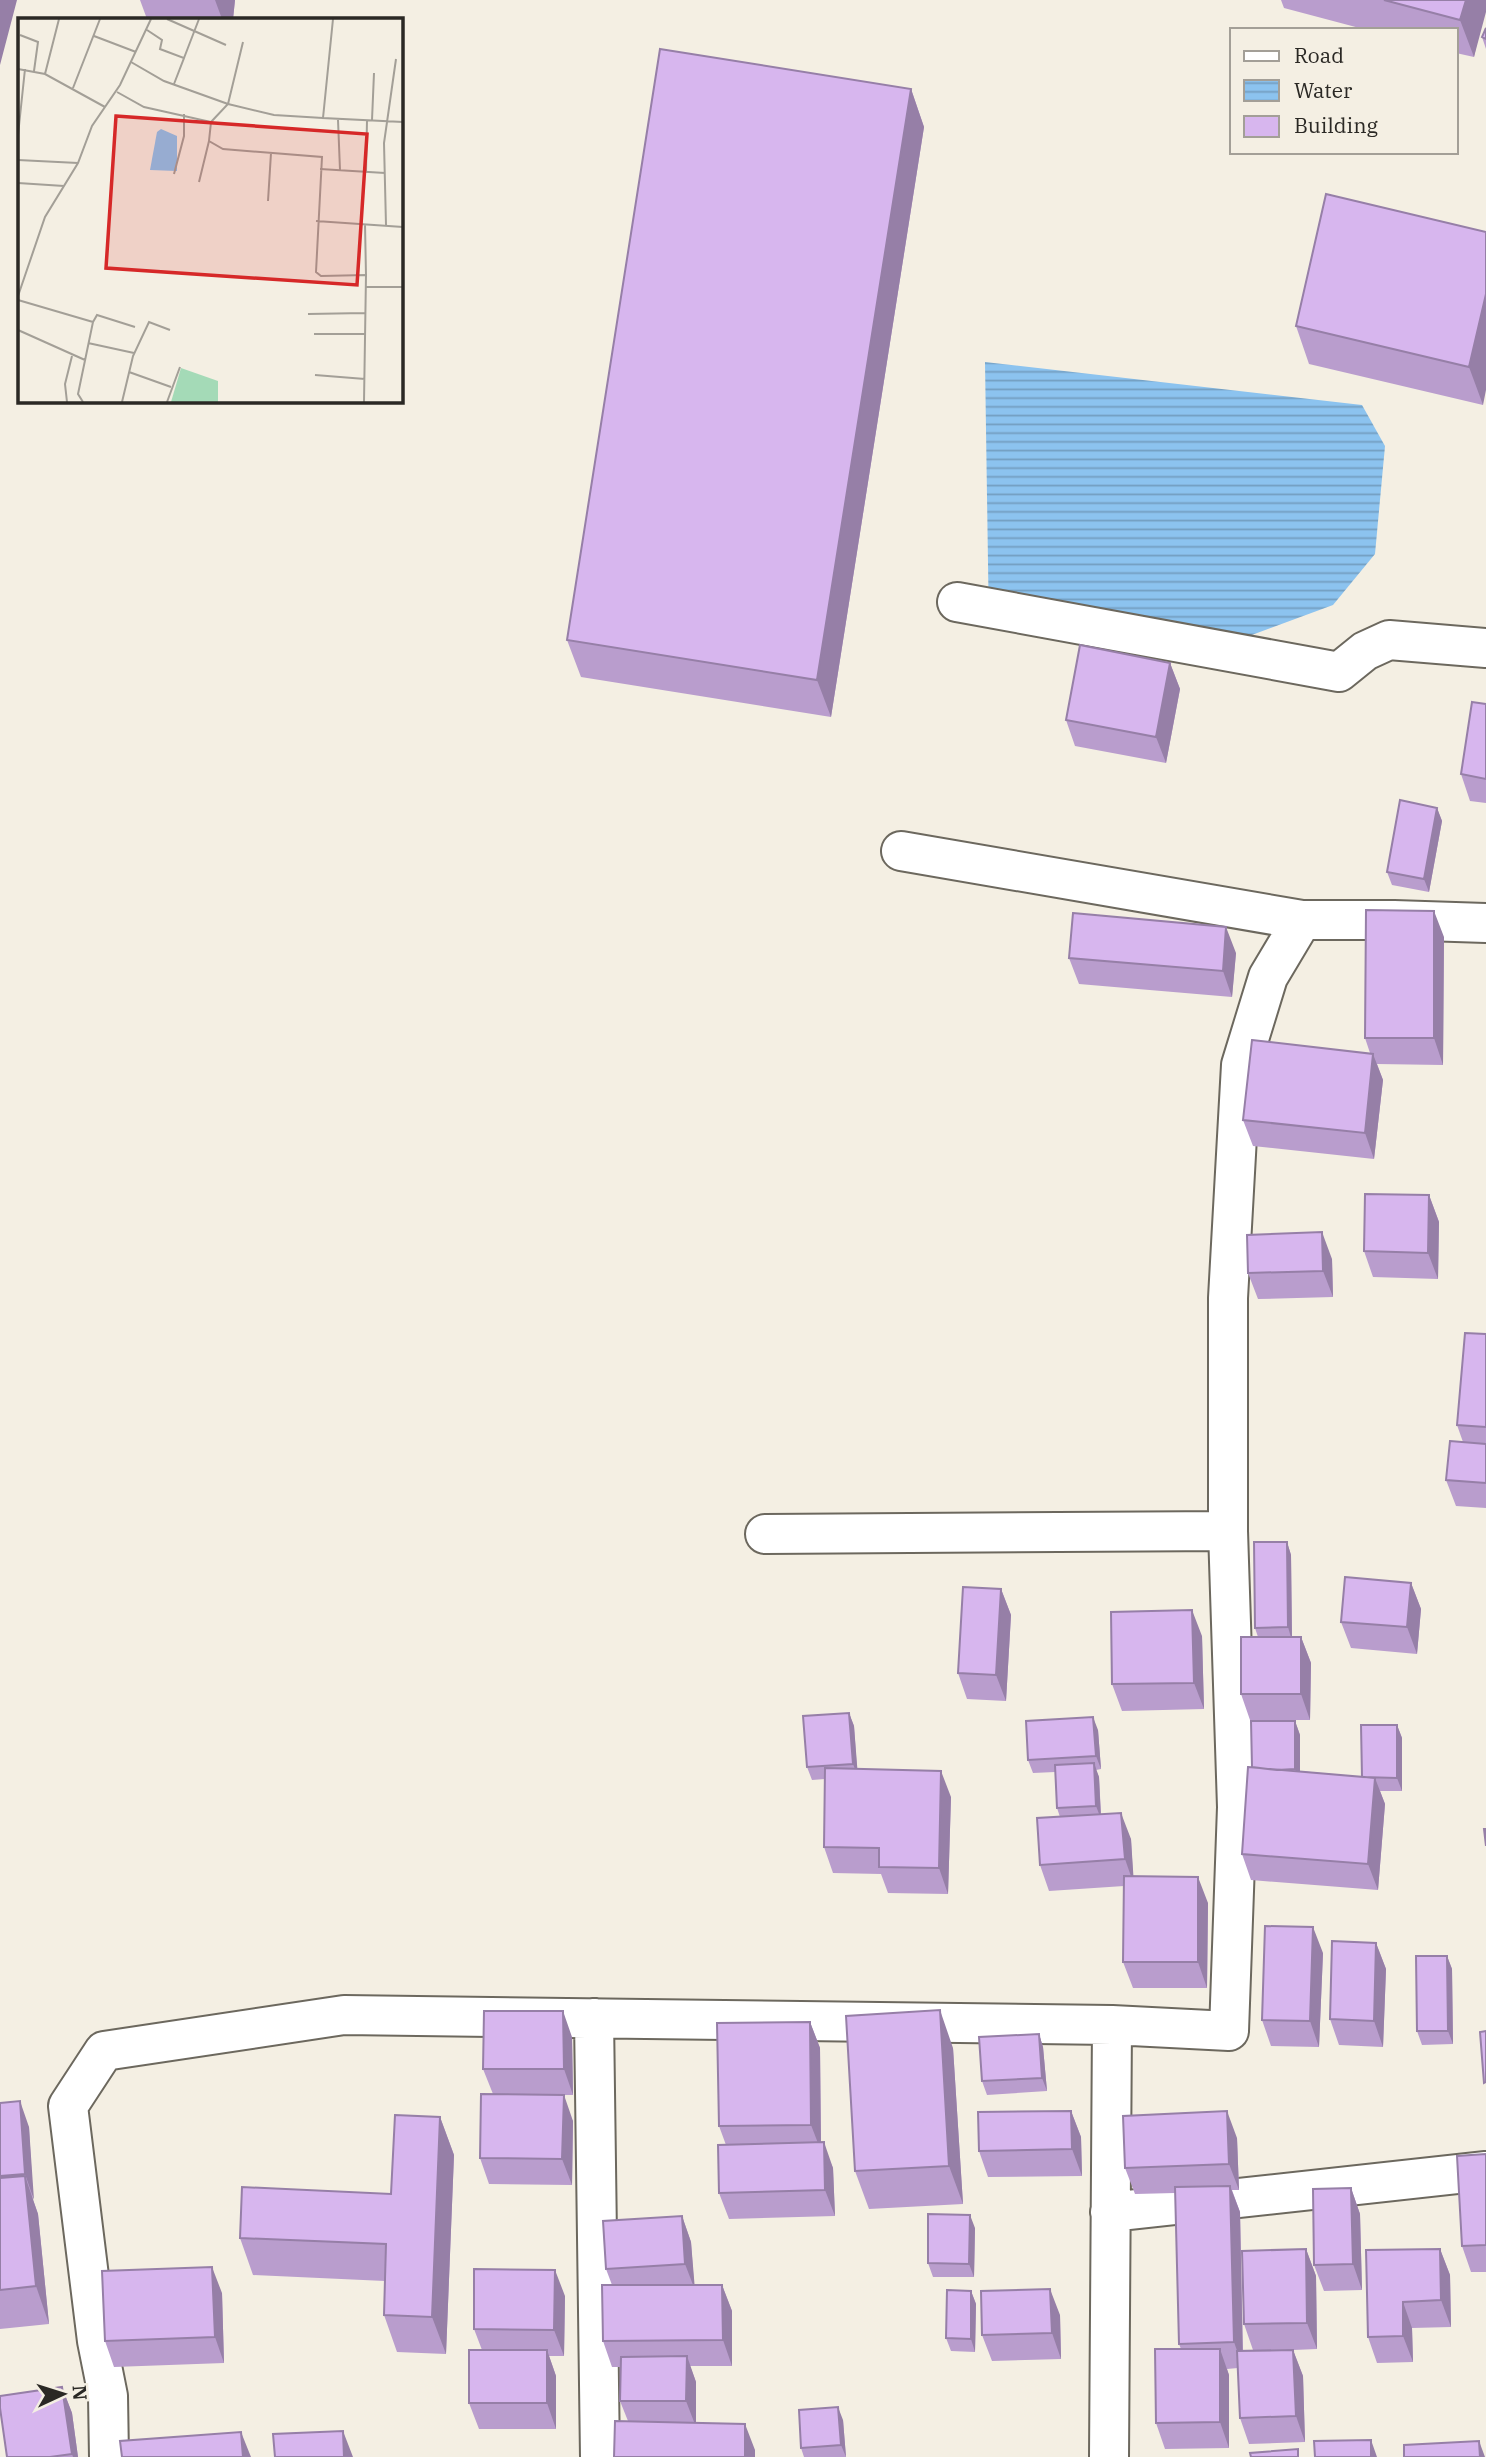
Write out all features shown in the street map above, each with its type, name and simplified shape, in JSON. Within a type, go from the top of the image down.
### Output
[{"type":"street","points":[[957,602],[1339,672],[1365,651],[1390,640],[1486,648]]},
{"type":"street","points":[[901,851],[1302,920],[1486,923]]},
{"type":"street","points":[[109,2457],[108,2396],[97,2341],[68,2106],[104,2051],[344,2015],[1112,2025],[1229,2031],[1237,1807],[1228,1531],[1228,1298],[1241,1065],[1268,977],[1302,920]]},
{"type":"street","points":[[765,1534],[1228,1531]]},
{"type":"street","points":[[594,2018],[600,2457]]},
{"type":"street","points":[[1109,2457],[1112,2025]]},
{"type":"street","points":[[1110,2212],[1486,2171]]},
{"type":"water","points":[[985,362],[1362,405],[1385,446],[1375,554],[1333,605],[1230,643],[989,629]]},
{"type":"building","points":[[1384,0],[1466,0],[1460,20]]},
{"type":"building","points":[[660,49],[911,89],[817,680],[567,640]]},
{"type":"building","points":[[1326,194],[1486,232],[1486,294],[1469,367],[1296,326]]},
{"type":"building","points":[[1080,645],[1170,663],[1156,737],[1066,720]]},
{"type":"building","points":[[1472,702],[1486,704],[1486,779],[1461,774]]},
{"type":"building","points":[[1400,800],[1437,808],[1424,879],[1387,872]]},
{"type":"building","points":[[1366,910],[1434,911],[1434,1038],[1365,1038]]},
{"type":"building","points":[[1073,913],[1226,927],[1223,971],[1069,958]]},
{"type":"building","points":[[1252,1040],[1373,1054],[1365,1133],[1243,1120]]},
{"type":"building","points":[[1365,1194],[1429,1195],[1428,1253],[1364,1251]]},
{"type":"building","points":[[1322,1232],[1323,1271],[1248,1273],[1247,1235]]},
{"type":"building","points":[[1465,1333],[1486,1334],[1486,1427],[1457,1425]]},
{"type":"building","points":[[1450,1441],[1486,1444],[1486,1483],[1446,1480]]},
{"type":"building","points":[[1254,1542],[1287,1542],[1288,1627],[1255,1628]]},
{"type":"building","points":[[1345,1577],[1411,1583],[1407,1627],[1341,1622]]},
{"type":"building","points":[[963,1587],[1001,1589],[996,1675],[958,1673]]},
{"type":"building","points":[[1192,1610],[1194,1683],[1112,1684],[1111,1612]]},
{"type":"building","points":[[1241,1637],[1301,1637],[1301,1694],[1241,1694]]},
{"type":"building","points":[[849,1713],[853,1764],[807,1767],[803,1716]]},
{"type":"building","points":[[1093,1717],[1096,1756],[1028,1760],[1026,1721]]},
{"type":"building","points":[[1251,1721],[1295,1721],[1295,1769],[1252,1767]]},
{"type":"building","points":[[1361,1725],[1397,1725],[1397,1778],[1362,1777]]},
{"type":"building","points":[[1094,1763],[1096,1806],[1057,1808],[1055,1765]]},
{"type":"building","points":[[1248,1767],[1375,1778],[1368,1864],[1242,1854]]},
{"type":"building","points":[[825,1768],[941,1771],[939,1868],[879,1867],[879,1848],[824,1847]]},
{"type":"building","points":[[1121,1813],[1125,1859],[1040,1865],[1037,1818]]},
{"type":"building","points":[[1124,1876],[1198,1877],[1198,1962],[1123,1962]]},
{"type":"building","points":[[1265,1926],[1313,1927],[1310,2021],[1262,2020]]},
{"type":"building","points":[[1332,1941],[1376,1943],[1374,2021],[1330,2019]]},
{"type":"building","points":[[1416,1956],[1447,1956],[1448,2031],[1417,2031]]},
{"type":"building","points":[[940,2010],[949,2166],[855,2171],[846,2016]]},
{"type":"building","points":[[484,2011],[563,2011],[564,2069],[483,2069]]},
{"type":"building","points":[[810,2022],[811,2125],[719,2126],[717,2023]]},
{"type":"building","points":[[1486,2031],[1486,2082],[1484,2083],[1480,2032]]},
{"type":"building","points":[[1039,2034],[1042,2078],[982,2081],[979,2037]]},
{"type":"building","points":[[481,2094],[564,2095],[562,2159],[480,2158]]},
{"type":"building","points":[[20,2101],[25,2174],[0,2176],[0,2103]]},
{"type":"building","points":[[1071,2111],[1072,2149],[979,2151],[978,2112]]},
{"type":"building","points":[[1227,2111],[1229,2164],[1125,2168],[1123,2116]]},
{"type":"building","points":[[395,2115],[440,2117],[432,2317],[384,2315],[386,2244],[240,2238],[242,2187],[391,2194]]},
{"type":"building","points":[[824,2142],[825,2190],[719,2193],[718,2145]]},
{"type":"building","points":[[1486,2154],[1486,2245],[1462,2246],[1457,2156]]},
{"type":"building","points":[[25,2176],[36,2286],[0,2290],[0,2178]]},
{"type":"building","points":[[1230,2186],[1234,2342],[1179,2344],[1175,2187]]},
{"type":"building","points":[[1351,2188],[1353,2264],[1314,2265],[1313,2189]]},
{"type":"building","points":[[928,2214],[970,2215],[969,2264],[928,2263]]},
{"type":"building","points":[[682,2216],[685,2264],[606,2269],[603,2221]]},
{"type":"building","points":[[1306,2249],[1307,2323],[1244,2324],[1242,2251]]},
{"type":"building","points":[[1440,2249],[1441,2300],[1403,2302],[1403,2336],[1368,2337],[1366,2250]]},
{"type":"building","points":[[212,2267],[215,2337],[105,2341],[102,2271]]},
{"type":"building","points":[[474,2269],[555,2270],[554,2330],[474,2329]]},
{"type":"building","points":[[602,2285],[722,2285],[723,2340],[603,2341]]},
{"type":"building","points":[[1050,2289],[1052,2333],[982,2335],[981,2291]]},
{"type":"building","points":[[947,2290],[971,2291],[971,2339],[946,2338]]},
{"type":"building","points":[[1155,2349],[1220,2349],[1220,2422],[1156,2423]]},
{"type":"building","points":[[469,2350],[547,2350],[547,2403],[469,2403]]},
{"type":"building","points":[[1293,2350],[1296,2416],[1240,2418],[1237,2351]]},
{"type":"building","points":[[687,2356],[686,2401],[620,2401],[621,2357]]},
{"type":"building","points":[[62,2387],[72,2454],[7,2457],[0,2396]]},
{"type":"building","points":[[838,2407],[841,2445],[801,2448],[799,2410]]},
{"type":"building","points":[[615,2421],[745,2424],[745,2457],[614,2457]]},
{"type":"building","points":[[343,2431],[344,2457],[275,2457],[273,2434]]},
{"type":"building","points":[[241,2432],[243,2457],[122,2457],[120,2441]]},
{"type":"building","points":[[1371,2440],[1371,2457],[1315,2457],[1314,2441]]},
{"type":"building","points":[[1479,2441],[1480,2457],[1404,2457],[1404,2445]]},
{"type":"building","points":[[1298,2449],[1298,2457],[1251,2457],[1250,2453]]}]
